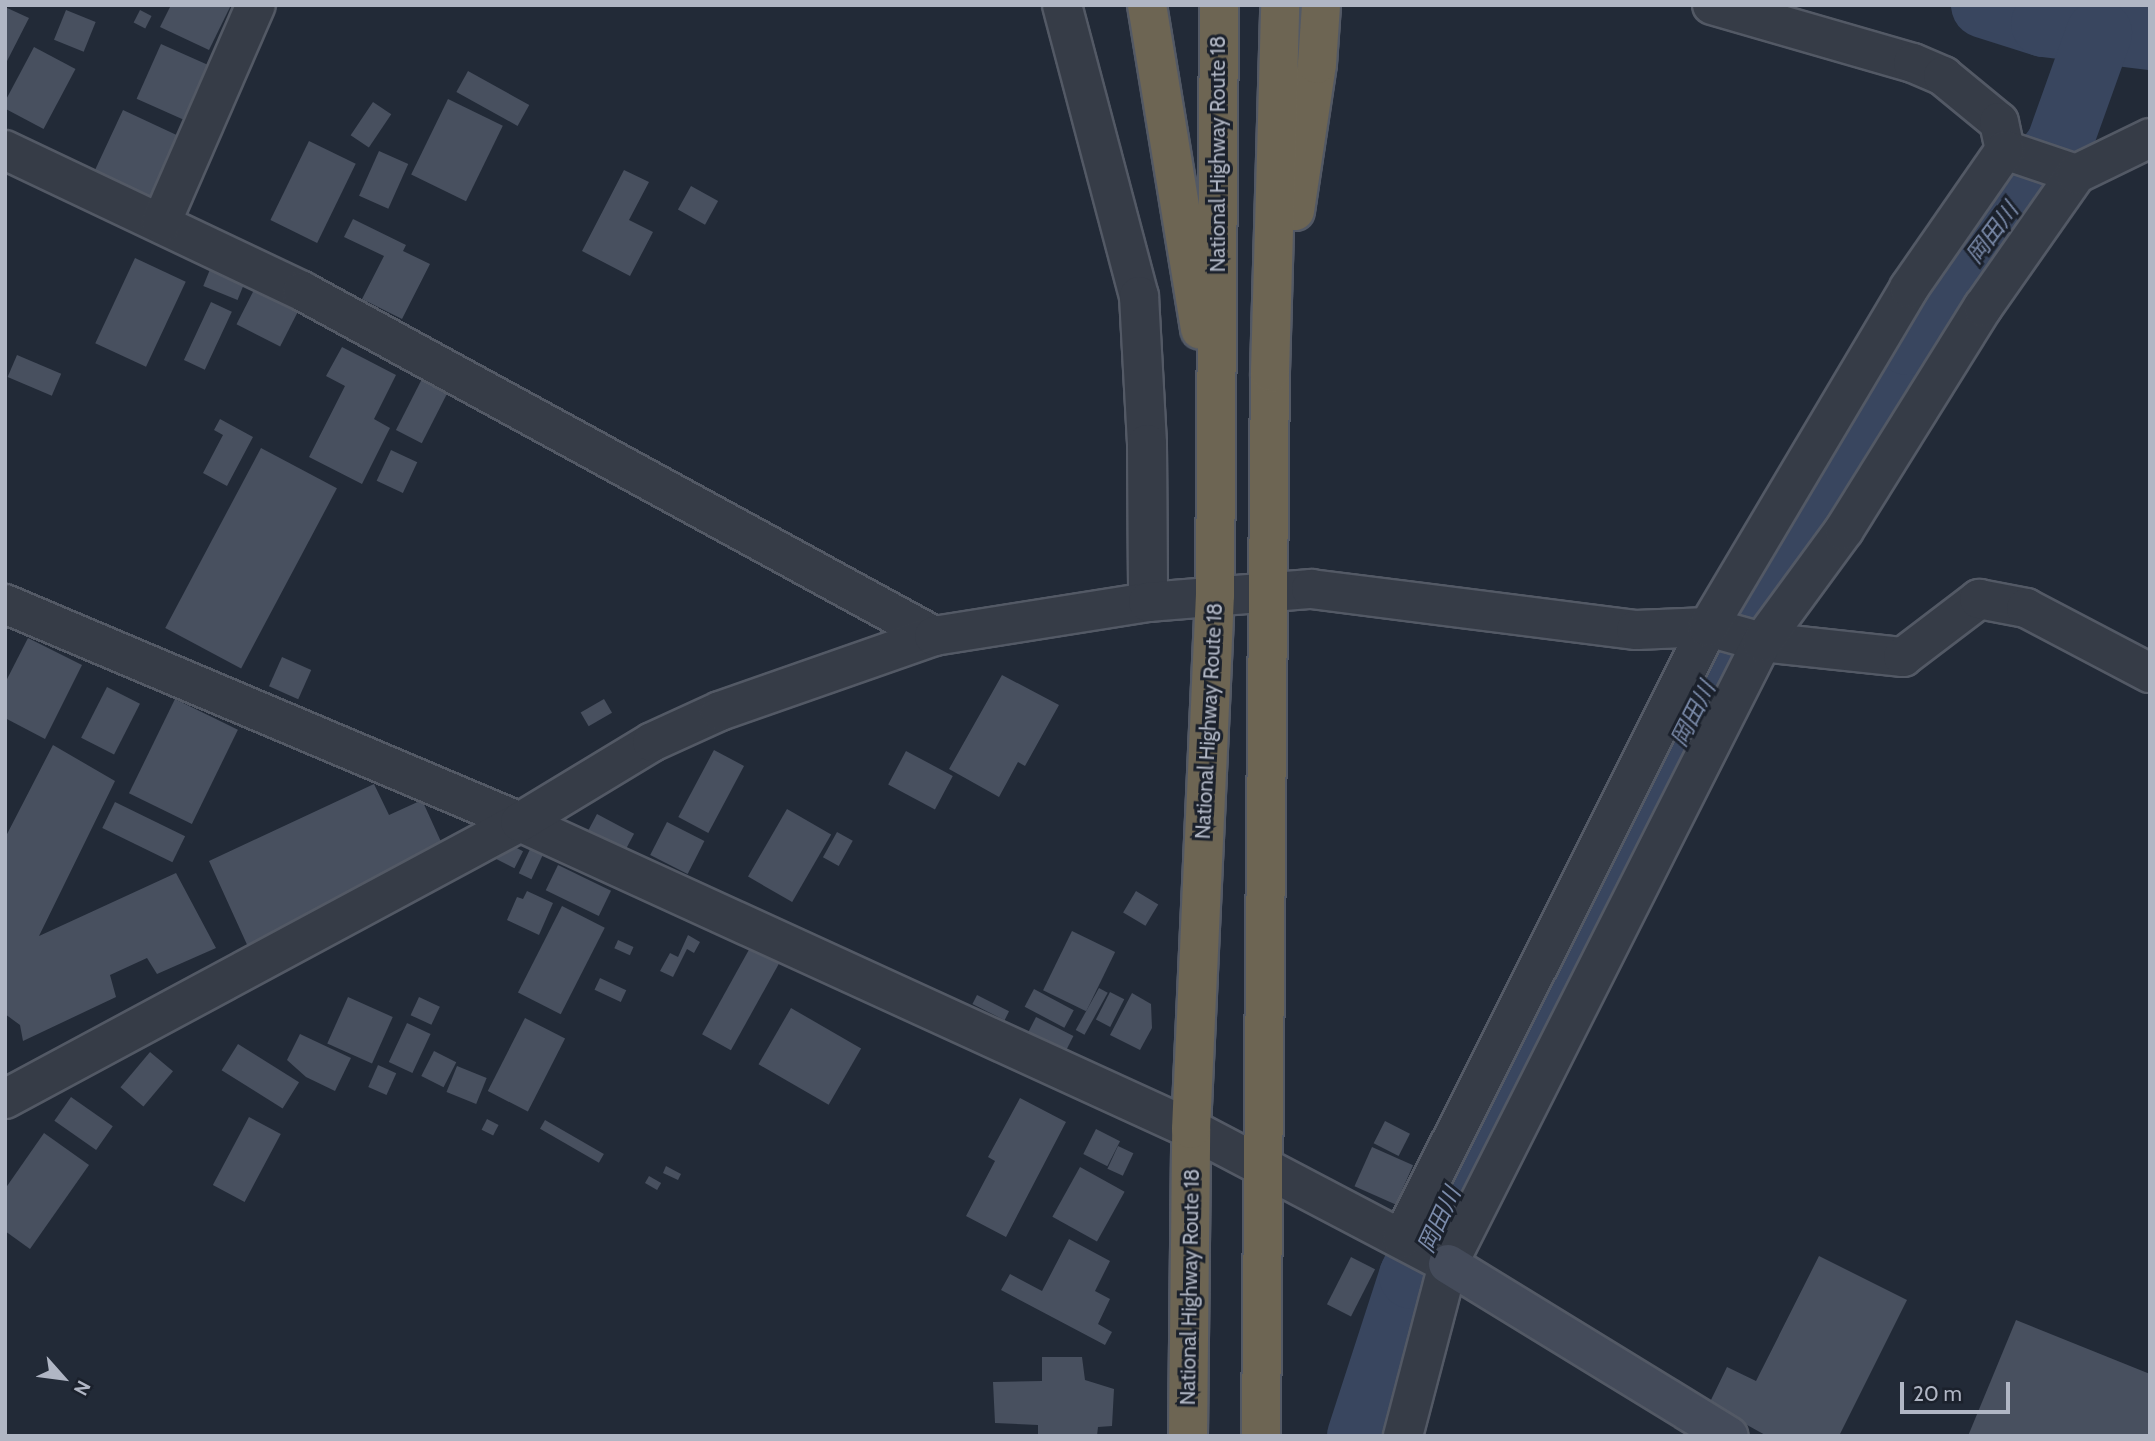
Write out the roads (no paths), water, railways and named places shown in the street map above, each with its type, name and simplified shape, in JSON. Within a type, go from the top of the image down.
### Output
[{"type":"highway","points":[[1147,5],[1217,422]]},
{"type":"highway","name":"National Highway Route 18","points":[[1188,1436],[1191,1129],[1215,595],[1219,5]]},
{"type":"highway","points":[[1261,1436],[1266,1166],[1270,372],[1280,5]]},
{"type":"highway","points":[[1270,372],[1317,64],[1321,5]]},
{"type":"street","points":[[161,223],[256,5]]},
{"type":"street","points":[[1062,5],[1139,296],[1147,444],[1148,602]]},
{"type":"street","points":[[1712,5],[1913,63],[1943,76],[1999,122],[2013,152],[2068,172]]},
{"type":"street","points":[[1407,1242],[1736,635],[1843,530],[2068,172],[2150,138]]},
{"type":"street","points":[[5,150],[161,223],[481,387],[933,636]]},
{"type":"street","points":[[1403,1436],[1448,1264],[1736,635],[1909,288],[2013,152]]},
{"type":"street","points":[[5,1099],[520,822],[652,742],[720,711],[933,636],[1148,602],[1269,590],[1311,589],[1636,630],[1736,635],[1903,657],[1979,599],[2026,608],[2150,673]]},
{"type":"street","points":[[5,604],[520,822],[1191,1129],[1266,1166],[1448,1264],[1729,1436]]},
{"type":"waterway","name":"岡田川","points":[[1984,5],[2044,24],[2150,37]]},
{"type":"waterway","name":"岡田川","points":[[1360,1436],[1412,1276],[1488,1117],[1718,665],[1908,342],[2059,145],[2099,33]]}]
